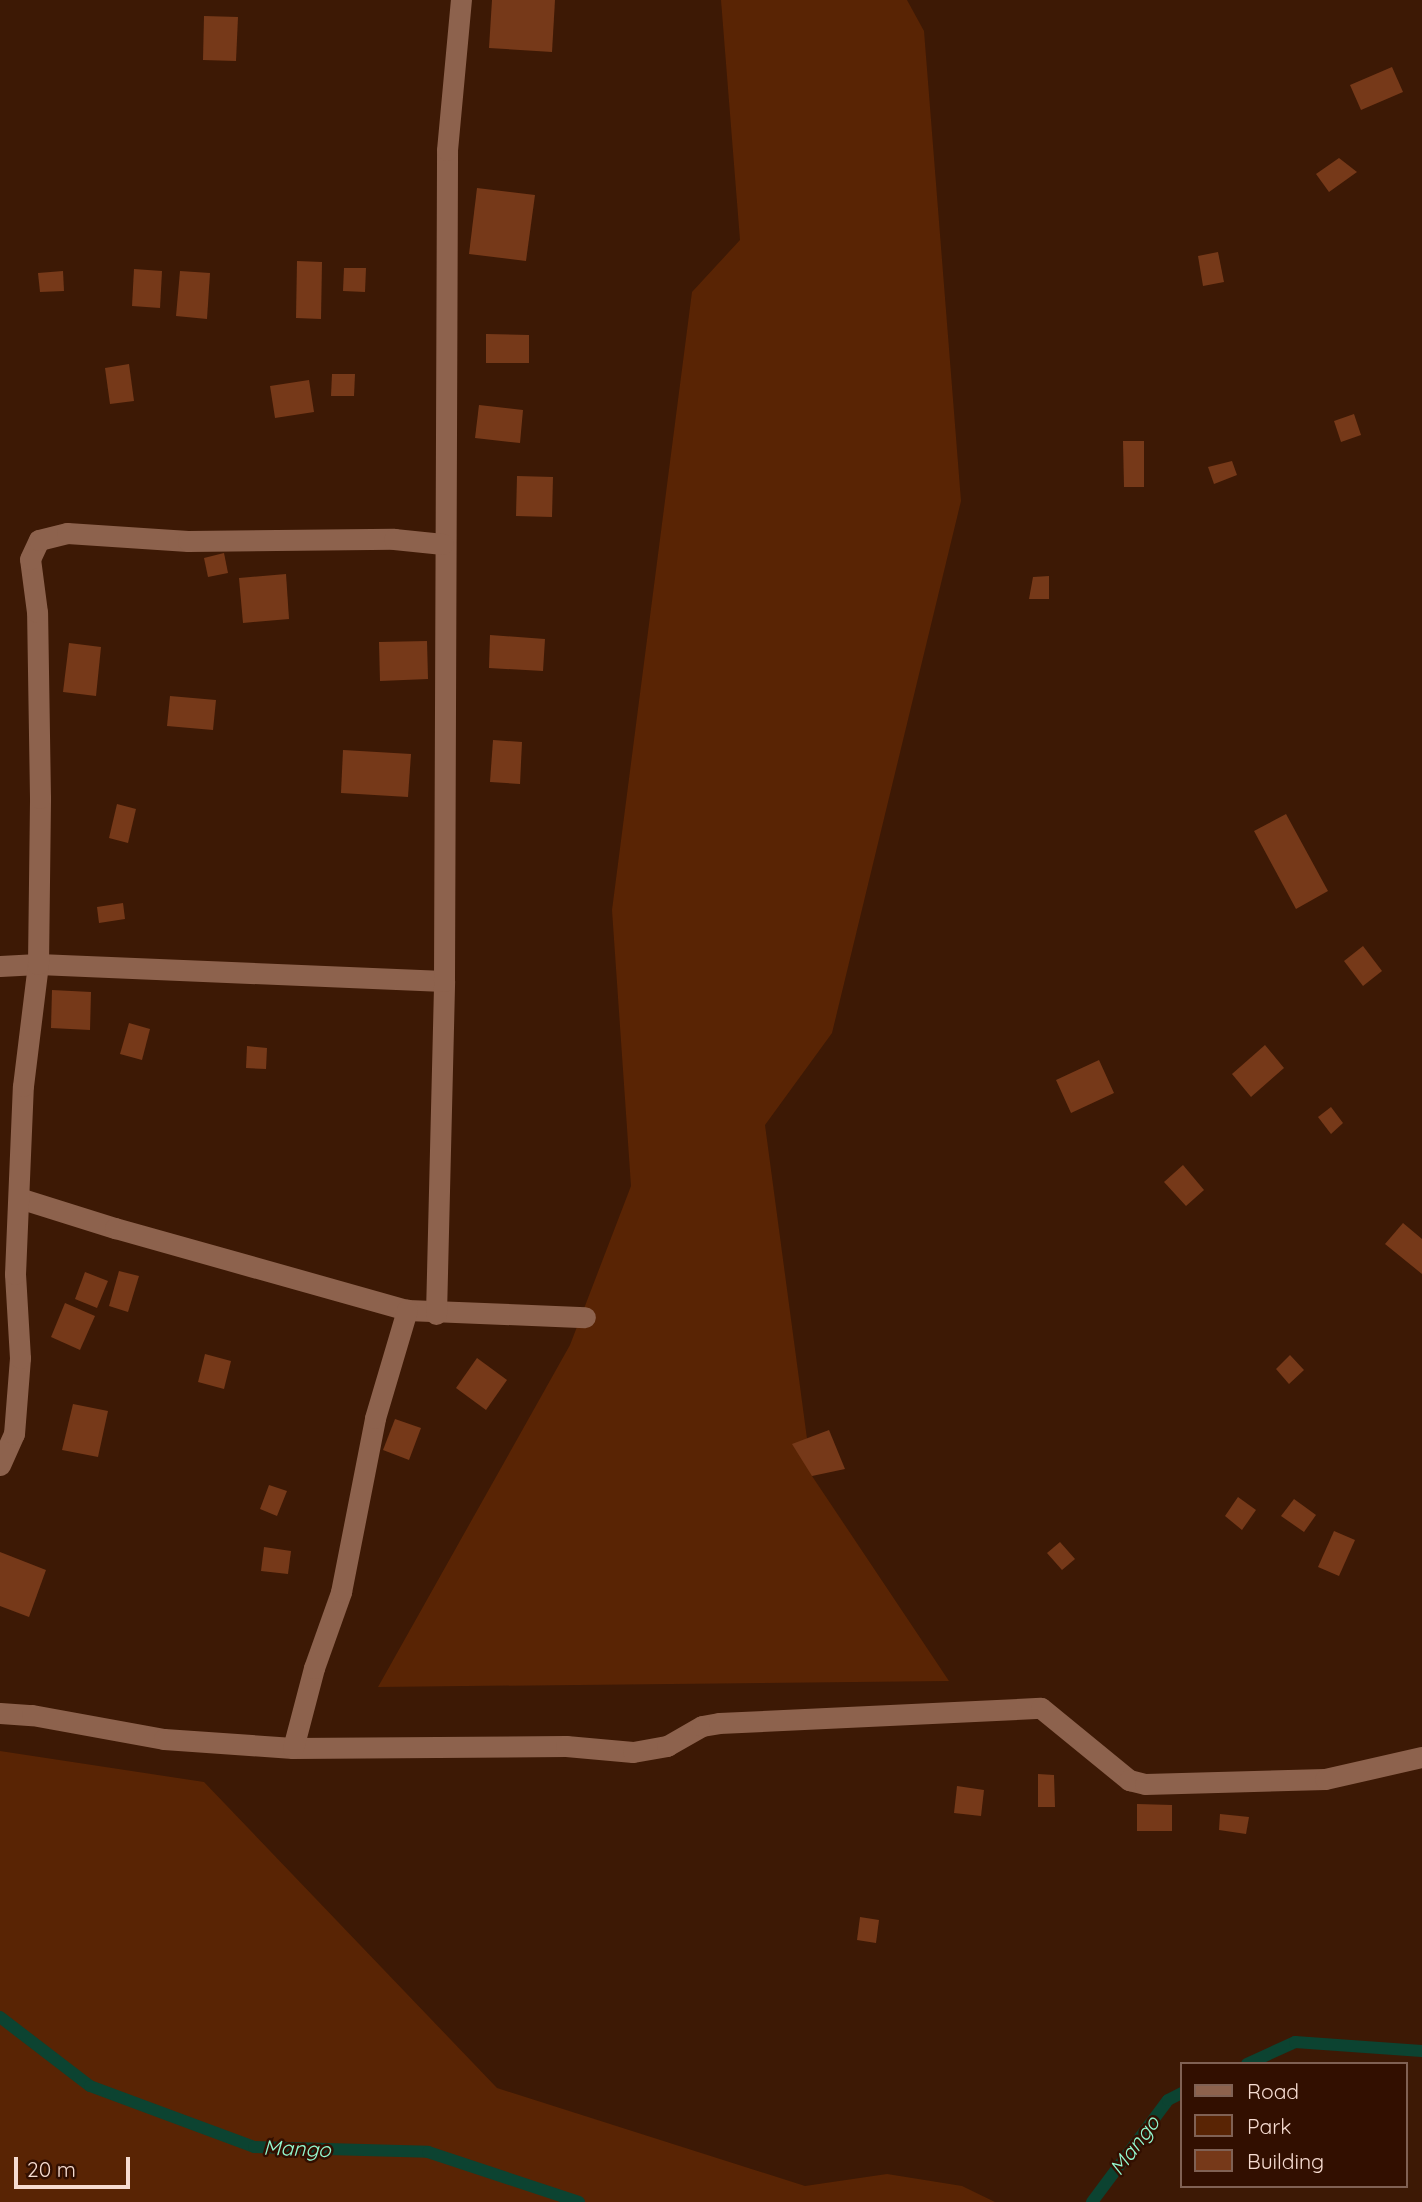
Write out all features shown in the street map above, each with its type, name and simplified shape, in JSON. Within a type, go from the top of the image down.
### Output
[{"type":"street","points":[[436,1314],[444,981],[443,544],[447,150],[461,0]]},
{"type":"street","points":[[0,1465],[14,1434],[19,1370],[15,1274],[23,1086],[38,964],[40,798],[37,612],[30,559],[39,540],[67,533],[188,541],[394,539],[443,544]]},
{"type":"street","points":[[0,966],[38,964],[444,981]]},
{"type":"street","points":[[19,1198],[115,1228],[407,1310],[436,1314],[584,1317]]},
{"type":"street","points":[[293,1748],[314,1668],[341,1592],[375,1418],[407,1310]]},
{"type":"street","points":[[0,1713],[32,1715],[164,1739],[293,1748],[566,1746],[633,1752],[667,1746],[702,1726],[719,1723],[1041,1708],[1129,1780],[1145,1784],[1325,1779],[1422,1757]]},
{"type":"green space","points":[[721,0],[907,0],[924,31],[961,501],[832,1033],[765,1125],[812,1476],[949,1681],[378,1687],[570,1345],[631,1186],[612,910],[692,292],[740,240]]},
{"type":"green space","points":[[0,1751],[204,1782],[497,2088],[805,2186],[887,2174],[962,2186],[995,2202],[0,2202]]},
{"type":"building","points":[[492,0],[555,0],[552,52],[489,48]]},
{"type":"building","points":[[204,16],[238,17],[236,61],[203,60]]},
{"type":"building","points":[[1392,67],[1403,92],[1361,110],[1350,85]]},
{"type":"building","points":[[1339,158],[1357,172],[1329,192],[1316,174]]},
{"type":"building","points":[[477,188],[535,195],[526,261],[469,254]]},
{"type":"building","points":[[1218,252],[1224,282],[1203,286],[1198,256]]},
{"type":"building","points":[[297,261],[322,262],[321,319],[296,318]]},
{"type":"building","points":[[344,268],[366,268],[365,292],[343,291]]},
{"type":"building","points":[[134,269],[162,271],[160,308],[132,306]]},
{"type":"building","points":[[63,271],[64,291],[40,292],[38,273]]},
{"type":"building","points":[[180,271],[210,273],[207,319],[176,316]]},
{"type":"building","points":[[486,334],[529,335],[529,363],[486,363]]},
{"type":"building","points":[[129,364],[134,401],[110,404],[105,368]]},
{"type":"building","points":[[332,374],[355,374],[354,396],[331,396]]},
{"type":"building","points":[[309,380],[314,412],[275,418],[270,386]]},
{"type":"building","points":[[479,405],[523,410],[520,443],[475,438]]},
{"type":"building","points":[[1354,414],[1361,435],[1341,442],[1334,421]]},
{"type":"building","points":[[1123,441],[1144,441],[1144,487],[1124,487]]},
{"type":"building","points":[[1232,461],[1237,475],[1214,484],[1208,467]]},
{"type":"building","points":[[517,476],[553,477],[552,517],[516,516]]},
{"type":"building","points":[[224,553],[228,573],[208,577],[204,558]]},
{"type":"building","points":[[286,574],[289,619],[243,623],[239,578]]},
{"type":"building","points":[[1049,576],[1049,599],[1029,599],[1033,577]]},
{"type":"building","points":[[490,635],[545,639],[543,671],[489,668]]},
{"type":"building","points":[[427,641],[428,679],[380,681],[379,642]]},
{"type":"building","points":[[69,643],[101,647],[96,696],[63,692]]},
{"type":"building","points":[[170,696],[216,700],[213,730],[167,726]]},
{"type":"building","points":[[493,740],[522,742],[520,784],[490,782]]},
{"type":"building","points":[[343,750],[411,754],[408,797],[341,793]]},
{"type":"building","points":[[117,804],[136,809],[128,843],[109,838]]},
{"type":"building","points":[[1286,814],[1328,891],[1296,909],[1254,831]]},
{"type":"building","points":[[123,903],[125,919],[99,923],[97,907]]},
{"type":"building","points":[[1363,946],[1382,971],[1363,986],[1344,961]]},
{"type":"building","points":[[52,990],[91,992],[90,1030],[51,1028]]},
{"type":"building","points":[[129,1023],[150,1029],[142,1060],[120,1054]]},
{"type":"building","points":[[1265,1045],[1284,1068],[1251,1097],[1232,1074]]},
{"type":"building","points":[[247,1046],[267,1048],[266,1069],[246,1068]]},
{"type":"building","points":[[1099,1060],[1114,1093],[1071,1113],[1056,1080]]},
{"type":"building","points":[[1331,1107],[1343,1123],[1331,1134],[1318,1117]]},
{"type":"building","points":[[1183,1165],[1204,1190],[1186,1206],[1164,1182]]},
{"type":"building","points":[[1403,1223],[1422,1239],[1422,1274],[1385,1244]]},
{"type":"building","points":[[119,1271],[139,1276],[128,1312],[109,1306]]},
{"type":"building","points":[[85,1272],[108,1281],[97,1308],[75,1299]]},
{"type":"building","points":[[65,1303],[95,1316],[80,1350],[51,1337]]},
{"type":"building","points":[[205,1354],[231,1361],[224,1389],[198,1382]]},
{"type":"building","points":[[1290,1355],[1304,1370],[1289,1384],[1276,1369]]},
{"type":"building","points":[[477,1358],[507,1380],[486,1410],[456,1388]]},
{"type":"building","points":[[73,1404],[108,1411],[98,1457],[62,1450]]},
{"type":"building","points":[[395,1419],[421,1428],[409,1460],[383,1450]]},
{"type":"building","points":[[829,1430],[845,1469],[812,1476],[792,1444]]},
{"type":"building","points":[[269,1485],[287,1491],[277,1516],[260,1509]]},
{"type":"building","points":[[1238,1497],[1256,1510],[1242,1530],[1225,1516]]},
{"type":"building","points":[[1294,1499],[1316,1515],[1304,1532],[1281,1516]]},
{"type":"building","points":[[1334,1531],[1355,1540],[1339,1576],[1318,1567]]},
{"type":"building","points":[[1060,1542],[1075,1559],[1062,1570],[1047,1553]]},
{"type":"building","points":[[264,1547],[291,1551],[288,1574],[261,1571]]},
{"type":"building","points":[[0,1552],[46,1570],[29,1617],[0,1606]]},
{"type":"building","points":[[1038,1774],[1054,1775],[1055,1807],[1038,1807]]},
{"type":"building","points":[[957,1786],[984,1790],[981,1816],[954,1813]]},
{"type":"building","points":[[1137,1804],[1172,1805],[1172,1831],[1137,1831]]},
{"type":"building","points":[[1220,1814],[1249,1817],[1246,1834],[1219,1830]]},
{"type":"building","points":[[860,1917],[879,1920],[876,1943],[857,1940]]},
{"type":"waterway","name":"Mango","points":[[0,2017],[90,2086],[254,2147],[428,2152],[579,2202]]},
{"type":"waterway","name":"Mango","points":[[1251,2062],[1295,2042],[1422,2051]]},
{"type":"waterway","name":"Mango","points":[[1092,2202],[1168,2100],[1180,2094]]}]
